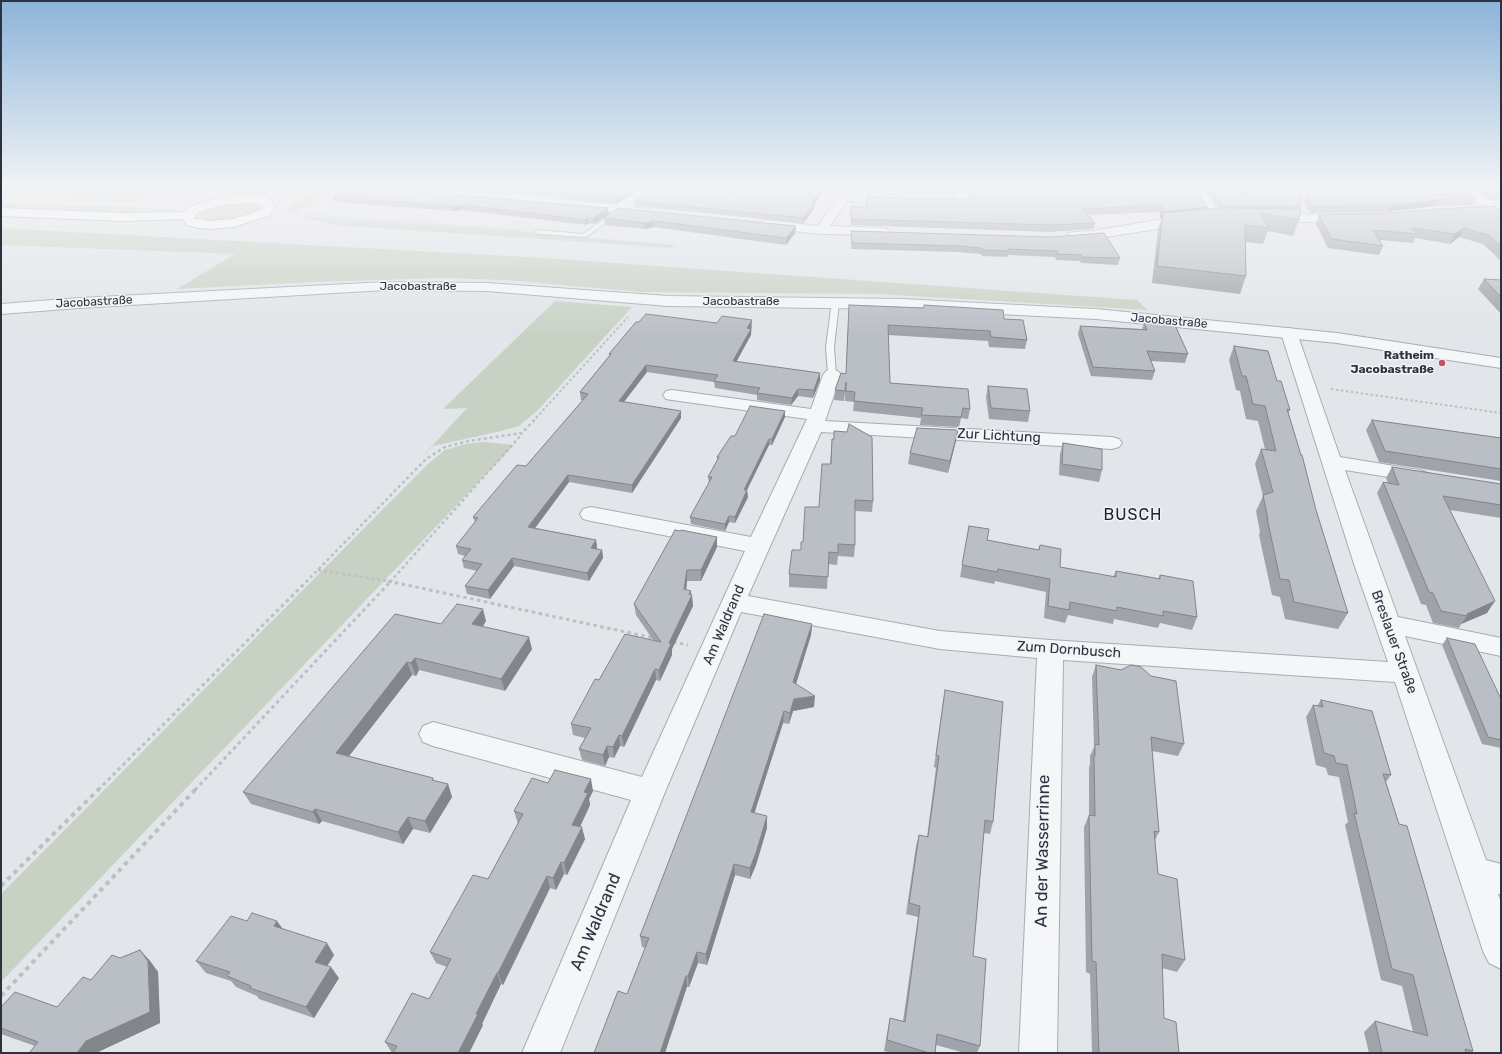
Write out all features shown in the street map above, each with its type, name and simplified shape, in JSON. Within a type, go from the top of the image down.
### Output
[{"type":"street","name":"Jacobastraße","points":[[1,309],[79,303],[386,286],[487,287],[642,299],[713,302],[902,304],[1036,310],[1168,321],[1337,338],[1501,363]]},
{"type":"street","name":"Breslauer Straße","points":[[1289,333],[1406,674],[1487,876],[1501,951]]},
{"type":"street","name":"Am Waldrand","points":[[540,1053],[650,792],[714,651],[758,546],[815,420],[832,375]]},
{"type":"street","points":[[672,395],[815,420]]},
{"type":"street","name":"Zur Lichtung","points":[[815,420],[1112,443]]},
{"type":"street","points":[[1332,462],[1435,479]]},
{"type":"street","points":[[591,514],[758,546]]},
{"type":"street","name":"Zum Dornbusch","points":[[734,602],[940,640],[1050,650],[1406,674]]},
{"type":"street","points":[[1388,624],[1501,647]]},
{"type":"street","name":"An der Wasserrinne","points":[[1038,1053],[1046,714],[1050,650]]},
{"type":"street","points":[[433,734],[650,792]]},
{"type":"lane","name":"Am Waldrand","points":[[832,375],[830,347],[835,303]]},
{"type":"path","points":[[1,996],[391,581],[642,299]]},
{"type":"path","points":[[1307,386],[1501,413]]},
{"type":"path","points":[[1,886],[318,570],[426,459],[445,447],[469,440],[522,433]]},
{"type":"path","points":[[318,570],[391,581],[660,639]]},
{"type":"path","points":[[667,641],[714,651]]},
{"type":"green space","points":[[1,237],[168,237],[545,258],[1137,300],[1148,310],[878,294],[642,292],[506,280],[441,278],[313,282],[177,289],[235,254],[1,245]]},
{"type":"green space","points":[[513,237],[584,237],[674,245],[672,248]]},
{"type":"green space","points":[[555,301],[632,307],[538,410],[519,426],[433,446],[421,458],[467,408],[443,409]]},
{"type":"green space","points":[[484,442],[514,445],[1,982],[1,894],[429,463],[445,450],[466,444]]},
{"type":"building","points":[[852,237],[1107,237],[1120,258],[1082,257],[1081,255],[1057,254],[1057,251],[1008,249],[1009,251],[983,250],[982,248],[959,246],[852,243]]},
{"type":"building","points":[[1160,237],[1245,237],[1246,276],[1157,266]]},
{"type":"building","points":[[1331,237],[1377,237],[1383,246],[1332,239]]},
{"type":"building","points":[[1491,237],[1501,237],[1501,246]]},
{"type":"building","points":[[1484,279],[1501,280],[1501,297]]},
{"type":"building","points":[[849,305],[924,308],[924,305],[1003,310],[1004,319],[1023,320],[1027,340],[991,337],[990,331],[888,325],[890,383],[968,389],[970,409],[963,408],[961,417],[921,415],[923,408],[854,401],[855,392],[846,391],[846,382],[845,391],[835,390],[841,373],[846,374]]},
{"type":"building","points":[[646,314],[717,323],[722,316],[752,320],[747,328],[751,329],[733,361],[820,373],[814,390],[798,389],[792,398],[757,393],[760,388],[714,381],[718,375],[646,365],[619,401],[681,411],[632,485],[568,475],[528,527],[596,540],[591,548],[602,550],[587,573],[512,558],[488,590],[465,586],[482,564],[462,560],[471,549],[456,546],[478,518],[473,517],[517,465],[526,466],[588,394],[580,392],[636,322],[639,322]]},
{"type":"building","points":[[1144,323],[1175,325],[1188,354],[1147,351],[1155,371],[1093,367],[1080,326],[1147,330]]},
{"type":"building","points":[[1234,346],[1268,351],[1277,381],[1281,381],[1290,410],[1287,409],[1302,455],[1316,510],[1348,613],[1294,602],[1289,580],[1280,579],[1263,495],[1273,492],[1261,449],[1276,451],[1265,406],[1253,404],[1246,376],[1242,376]]},
{"type":"building","points":[[988,386],[1027,389],[1030,411],[991,408]]},
{"type":"building","points":[[750,406],[785,411],[772,439],[769,439],[744,490],[747,490],[735,517],[729,516],[725,524],[690,517],[712,477],[708,477],[719,457],[717,457],[731,436],[735,436]]},
{"type":"building","points":[[1372,420],[1501,438],[1501,469],[1385,451]]},
{"type":"building","points":[[849,424],[872,437],[873,501],[855,500],[855,545],[838,544],[838,553],[829,552],[828,577],[789,574],[792,550],[801,550],[801,542],[803,542],[805,507],[819,507],[822,464],[831,464],[832,439],[834,439],[834,431],[847,432]]},
{"type":"building","points":[[917,428],[958,430],[950,461],[910,453]]},
{"type":"building","points":[[1063,443],[1102,449],[1102,470],[1062,464]]},
{"type":"building","points":[[1392,467],[1501,484],[1501,505],[1443,496],[1495,601],[1467,614],[1467,616],[1441,611],[1433,593],[1429,592],[1383,482],[1399,485]]},
{"type":"building","points":[[969,526],[989,529],[987,540],[1039,550],[1040,545],[1061,549],[1060,567],[1116,577],[1116,571],[1160,579],[1160,575],[1193,581],[1197,617],[1163,611],[1163,616],[1117,607],[1117,611],[1070,602],[1069,610],[1048,606],[1050,579],[998,569],[997,572],[962,565]]},
{"type":"building","points":[[675,530],[717,537],[701,570],[687,570],[684,589],[691,591],[689,594],[692,595],[669,643],[671,644],[659,670],[655,669],[622,736],[619,735],[613,747],[607,746],[603,755],[579,749],[591,728],[571,724],[595,679],[599,680],[625,634],[661,642],[634,604]]},
{"type":"building","points":[[457,604],[483,609],[472,624],[529,637],[501,679],[415,658],[411,663],[407,662],[336,753],[433,778],[432,780],[448,784],[425,821],[408,817],[398,832],[315,809],[313,812],[243,792],[395,614],[441,624]]},
{"type":"building","points":[[764,614],[812,624],[793,682],[815,696],[794,699],[790,713],[784,711],[751,812],[767,816],[756,853],[750,868],[734,864],[706,954],[697,952],[688,976],[686,976],[660,1053],[594,1053],[618,991],[627,994],[649,938],[640,936]]},
{"type":"building","points":[[1447,638],[1475,644],[1501,699],[1501,740],[1488,737]]},
{"type":"building","points":[[1096,665],[1121,670],[1131,665],[1141,667],[1151,676],[1176,681],[1184,744],[1151,737],[1159,832],[1154,831],[1158,874],[1177,879],[1185,960],[1162,954],[1164,1018],[1176,1022],[1179,1053],[1099,1053],[1096,962],[1092,961],[1089,815],[1095,816],[1094,756],[1095,744],[1099,745]]},
{"type":"building","points":[[945,690],[1003,702],[993,822],[985,820],[973,956],[986,959],[980,1046],[937,1034],[935,1053],[929,1053],[887,1040],[890,1018],[905,1022],[920,906],[909,903],[919,835],[928,837],[939,756],[936,755]]},
{"type":"building","points":[[1321,700],[1372,711],[1391,775],[1383,774],[1399,824],[1407,826],[1473,1051],[1465,1049],[1466,1053],[1382,1053],[1375,1021],[1428,1036],[1413,975],[1392,969],[1354,813],[1357,814],[1347,765],[1336,763],[1334,756],[1324,753],[1313,705],[1323,707]]},
{"type":"building","points":[[555,770],[591,779],[584,792],[588,793],[572,825],[582,827],[564,863],[561,862],[553,878],[547,876],[476,1014],[478,1014],[458,1053],[393,1053],[397,1046],[385,1042],[412,993],[429,999],[451,959],[430,952],[473,875],[488,879],[523,814],[514,811],[532,778],[548,783]]},
{"type":"building","points":[[252,913],[277,921],[274,926],[327,943],[315,962],[331,967],[306,1007],[250,988],[251,986],[227,976],[230,972],[196,961],[231,916],[247,921]]},
{"type":"building","points":[[140,950],[148,961],[150,1012],[86,1041],[77,1053],[29,1053],[38,1042],[1,1028],[1,1007],[15,992],[57,1007],[83,977],[91,980],[112,955],[120,958]]},
{"type":"place","name":"Ratheim Jacobastraße","points":[[1442,363]]},
{"type":"district","name":"BUSCH","points":[[1133,515]]}]
